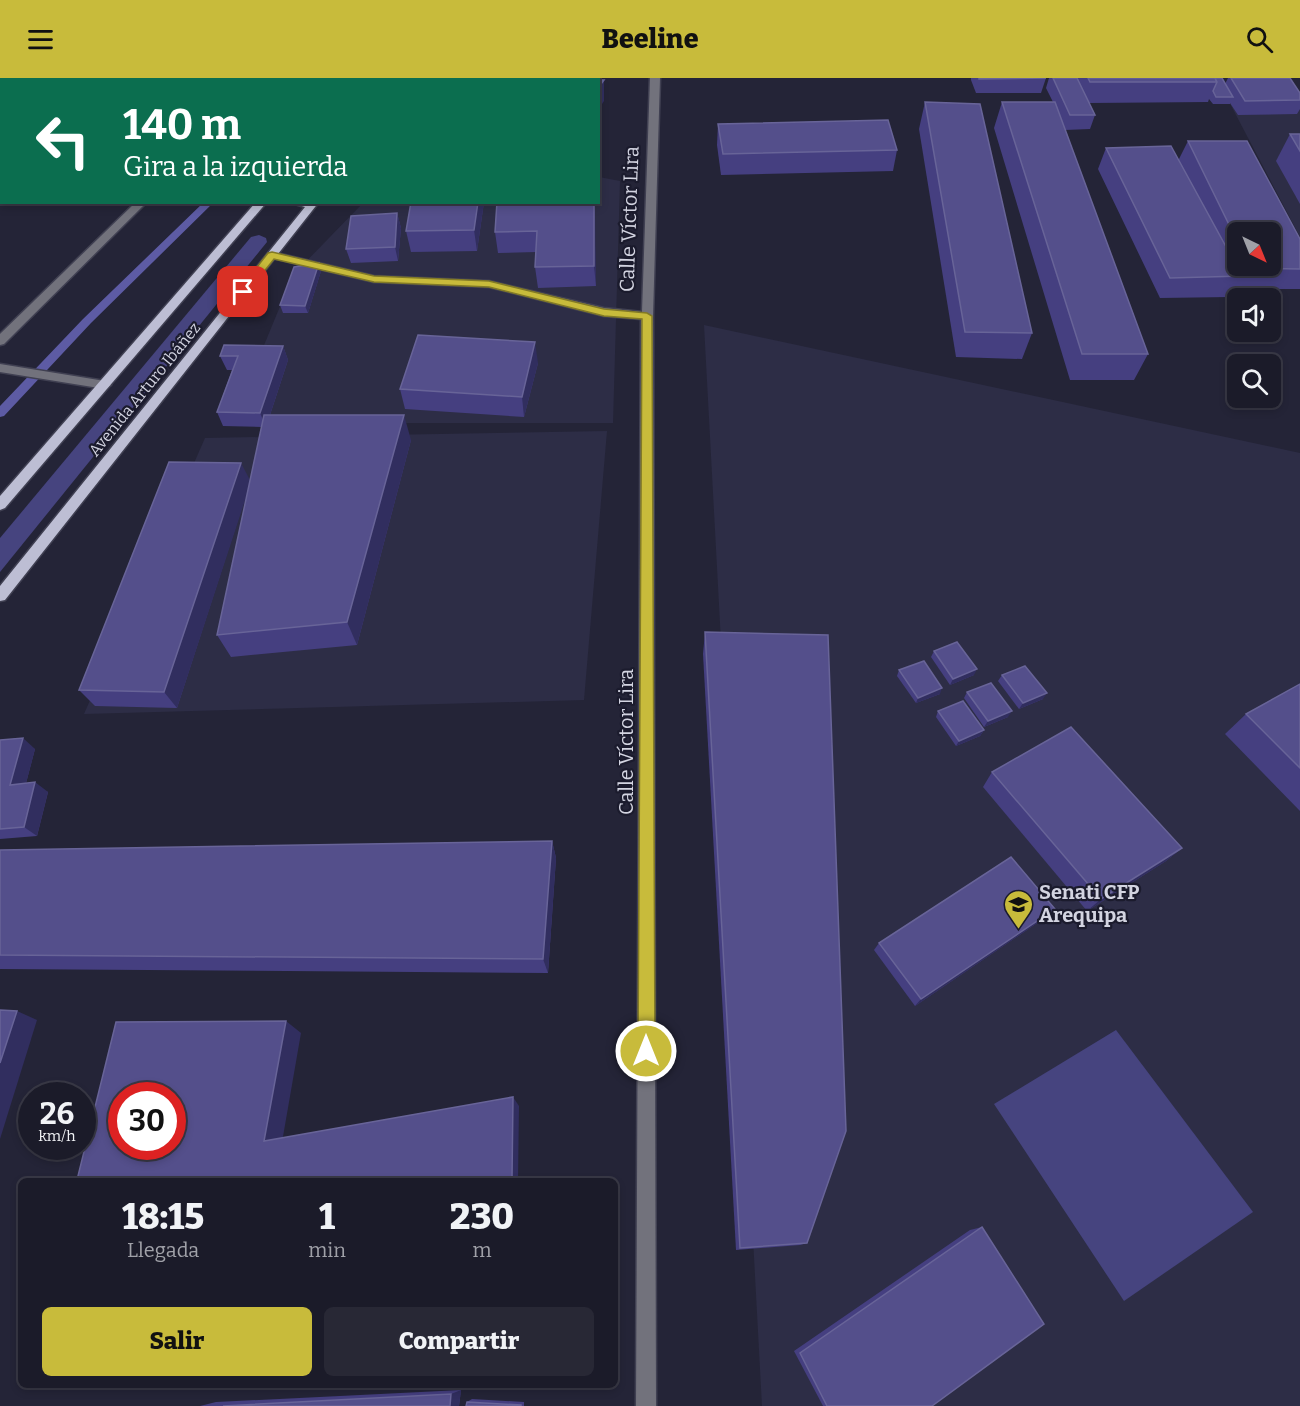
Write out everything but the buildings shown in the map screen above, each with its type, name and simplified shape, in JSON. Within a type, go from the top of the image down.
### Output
[{"type":"main road","name":"Avenida Arturo Ibáñez","points":[[0,506],[260,204]]},
{"type":"main road","name":"Avenida Arturo Ibáñez","points":[[0,596],[313,204]]},
{"type":"street","name":"Calle Víctor Lira","points":[[646,1406],[647,316],[655,78]]},
{"type":"street","points":[[0,341],[100,240],[140,204]]},
{"type":"street","points":[[272,255],[374,279],[489,284],[604,312],[647,316]]},
{"type":"street","points":[[0,368],[105,385]]},
{"type":"shaded area","points":[[1225,94],[1300,95],[1300,237]]},
{"type":"shaded area","points":[[600,177],[620,181],[613,423],[232,423],[293,275],[362,204],[600,204]]},
{"type":"shaded area","points":[[259,235],[266,238],[267,242],[0,572],[0,538],[251,237]]},
{"type":"shaded area","name":"Senati CFP Arequipa","points":[[704,325],[1300,453],[1300,1406],[762,1406]]},
{"type":"shaded area","points":[[607,431],[584,700],[84,714],[205,438]]},
{"type":"shaded area","points":[[1116,1030],[1253,1212],[1124,1301],[994,1104]]},
{"type":"waterway","points":[[0,413],[87,321],[208,204]]},
{"type":"place","name":"Senati CFP Arequipa","points":[[1018,930]]},
{"type":"route","points":[[243,292],[272,255],[374,279],[489,284],[604,312],[647,316],[646,1051]]}]
